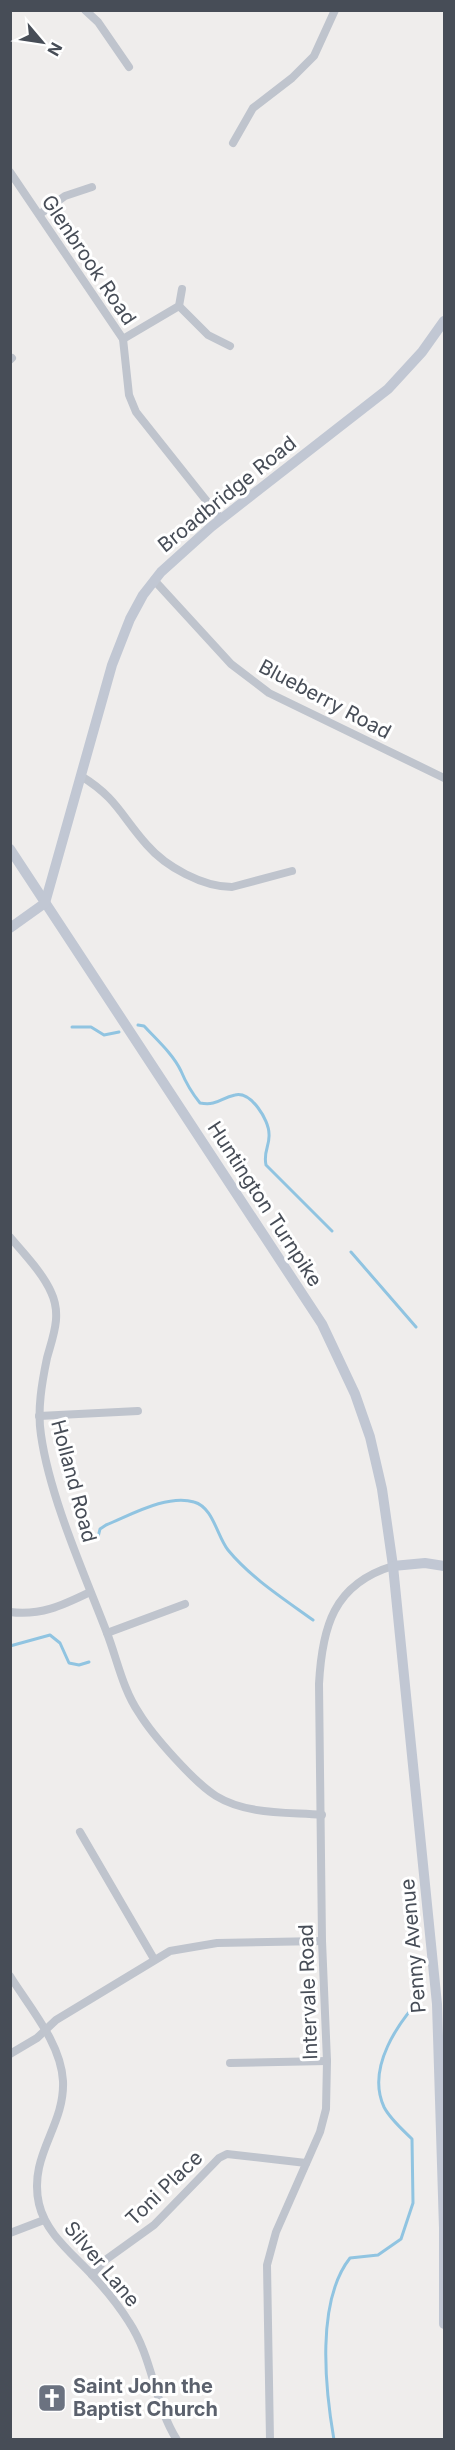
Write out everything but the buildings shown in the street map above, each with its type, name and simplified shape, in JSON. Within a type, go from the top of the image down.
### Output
[{"type":"main road","name":"Broadbridge Road","points":[[45,903],[122,638],[137,605],[154,580],[221,519],[388,388],[422,352],[444,321]]},
{"type":"main road","name":"Huntington Turnpike","points":[[10,849],[310,1305],[334,1347],[355,1394],[370,1437],[382,1488],[393,1566]]},
{"type":"main road","points":[[10,928],[45,903]]},
{"type":"main road","points":[[393,1566],[425,1563],[444,1566]]},
{"type":"main road","name":"Penny Avenue","points":[[393,1566],[437,2004],[444,2228],[444,2324]]},
{"type":"street","points":[[85,10],[98,21],[129,67]]},
{"type":"street","points":[[233,143],[253,108],[292,78],[314,56],[335,10]]},
{"type":"street","name":"Glenbrook Road","points":[[10,172],[123,339],[129,395],[136,411],[221,519]]},
{"type":"street","points":[[40,214],[65,196],[93,187]]},
{"type":"street","points":[[123,339],[179,306],[182,289]]},
{"type":"street","points":[[179,306],[208,335],[230,346]]},
{"type":"street","name":"Blueberry Road","points":[[154,580],[231,664],[269,693],[444,778]]},
{"type":"street","points":[[81,776],[107,794],[148,847],[194,878],[222,887],[232,887],[292,872]]},
{"type":"street","name":"Holland Road","points":[[10,1237],[44,1279],[56,1308],[57,1320],[47,1360],[39,1416],[42,1442],[55,1489],[90,1592],[131,1700],[139,1714],[202,1786],[237,1806],[322,1815]]},
{"type":"street","points":[[39,1416],[138,1411]]},
{"type":"street","name":"Intervale Road","points":[[270,2439],[267,2265],[276,2232],[324,2120],[327,2061],[322,1941],[319,1684],[323,1638],[335,1612],[353,1587],[377,1571],[393,1566]]},
{"type":"street","points":[[10,1612],[39,1613],[61,1606],[90,1592]]},
{"type":"street","points":[[107,1634],[185,1604]]},
{"type":"street","points":[[80,1832],[154,1959]]},
{"type":"street","points":[[10,2054],[45,2031],[56,2020],[170,1951],[217,1943],[322,1941]]},
{"type":"street","name":"Silver Lane","points":[[10,1976],[45,2031],[60,2066],[63,2080],[61,2106],[41,2154],[36,2173],[38,2197],[44,2220],[129,2322],[139,2340],[160,2404],[177,2439]]},
{"type":"street","points":[[230,2063],[327,2061]]},
{"type":"street","name":"Toni Place","points":[[92,2275],[104,2261],[154,2225],[219,2158],[227,2154],[306,2163]]},
{"type":"street","points":[[10,2233],[44,2220]]},
{"type":"waterway","points":[[138,1025],[144,1026],[169,1053],[200,1103],[215,1103],[235,1095],[247,1097],[253,1102],[268,1128],[266,1165],[332,1231]]},
{"type":"waterway","points":[[72,1027],[91,1027],[104,1035],[119,1032]]},
{"type":"waterway","points":[[351,1252],[416,1327]]},
{"type":"waterway","points":[[98,1537],[100,1529],[106,1525],[149,1507],[172,1501],[194,1502],[206,1510],[228,1550],[247,1570],[313,1620]]},
{"type":"waterway","points":[[10,1646],[50,1635],[60,1643],[69,1663],[79,1665],[89,1662]]},
{"type":"waterway","points":[[334,2440],[326,2371],[328,2321],[332,2297],[339,2276],[350,2258],[378,2255],[401,2239],[413,2203],[412,2139],[384,2107],[379,2092],[379,2077],[382,2062],[395,2032],[424,1995]]},
{"type":"place","name":"Saint John the Baptist Church","points":[[52,2398]]}]
